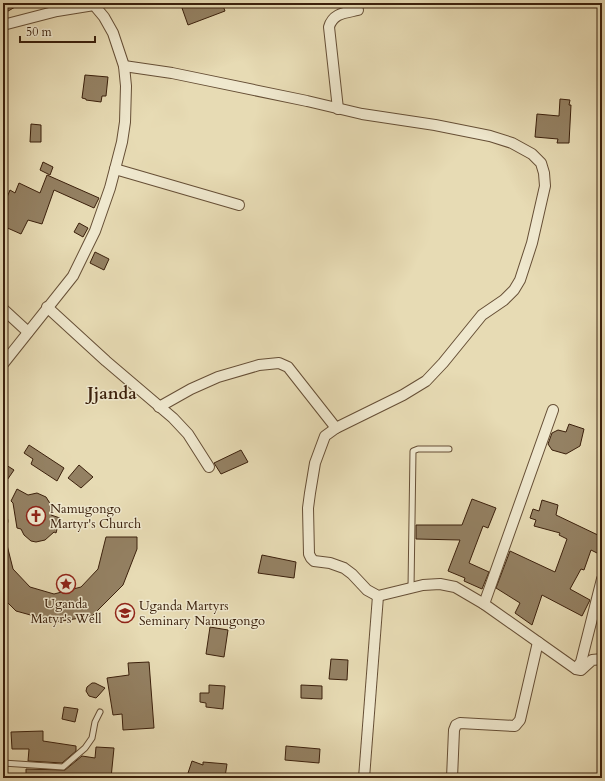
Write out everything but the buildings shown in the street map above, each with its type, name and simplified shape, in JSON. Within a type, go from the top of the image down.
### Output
[{"type":"street","points":[[3,25],[57,11],[95,4],[113,33],[124,66],[126,86],[125,122],[122,142],[110,188],[84,254],[73,276],[3,364]]},
{"type":"street","points":[[338,109],[329,27],[331,20],[336,16],[358,10]]},
{"type":"street","points":[[124,66],[172,73],[362,114],[449,127],[490,136],[512,143],[532,154],[541,163],[544,173],[545,186],[532,243],[520,280],[514,290],[504,300],[482,315],[426,381],[403,395],[336,428],[325,436],[314,463],[308,508],[309,554],[314,561],[330,563],[344,568],[367,590],[378,596],[423,585],[448,584],[484,604],[576,669],[581,670],[592,660],[602,659]]},
{"type":"street","points":[[115,169],[239,205]]},
{"type":"street","points":[[48,307],[106,361],[173,418],[188,434],[209,467]]},
{"type":"street","points":[[3,309],[28,332]]},
{"type":"street","points":[[159,407],[191,389],[218,377],[259,365],[280,363],[288,367],[336,428]]},
{"type":"street","points":[[484,604],[553,410]]},
{"type":"street","points":[[576,669],[581,662],[602,579]]},
{"type":"street","points":[[364,778],[378,596]]},
{"type":"street","points":[[452,778],[454,730],[456,725],[460,723],[515,726],[520,720],[538,642]]},
{"type":"lane","points":[[411,588],[413,451],[418,449],[449,449]]},
{"type":"lane","points":[[3,763],[63,767],[85,748],[92,738],[95,722],[100,712]]},
{"type":"place","name":"Namugongo Martyr's Church","points":[[36,516]]},
{"type":"place","name":"Uganda Matyr's Well","points":[[66,584]]},
{"type":"place","name":"Uganda Martyrs Seminary Namugongo","points":[[125,613]]},
{"type":"district","name":"Jjanda","points":[[112,393]]}]
